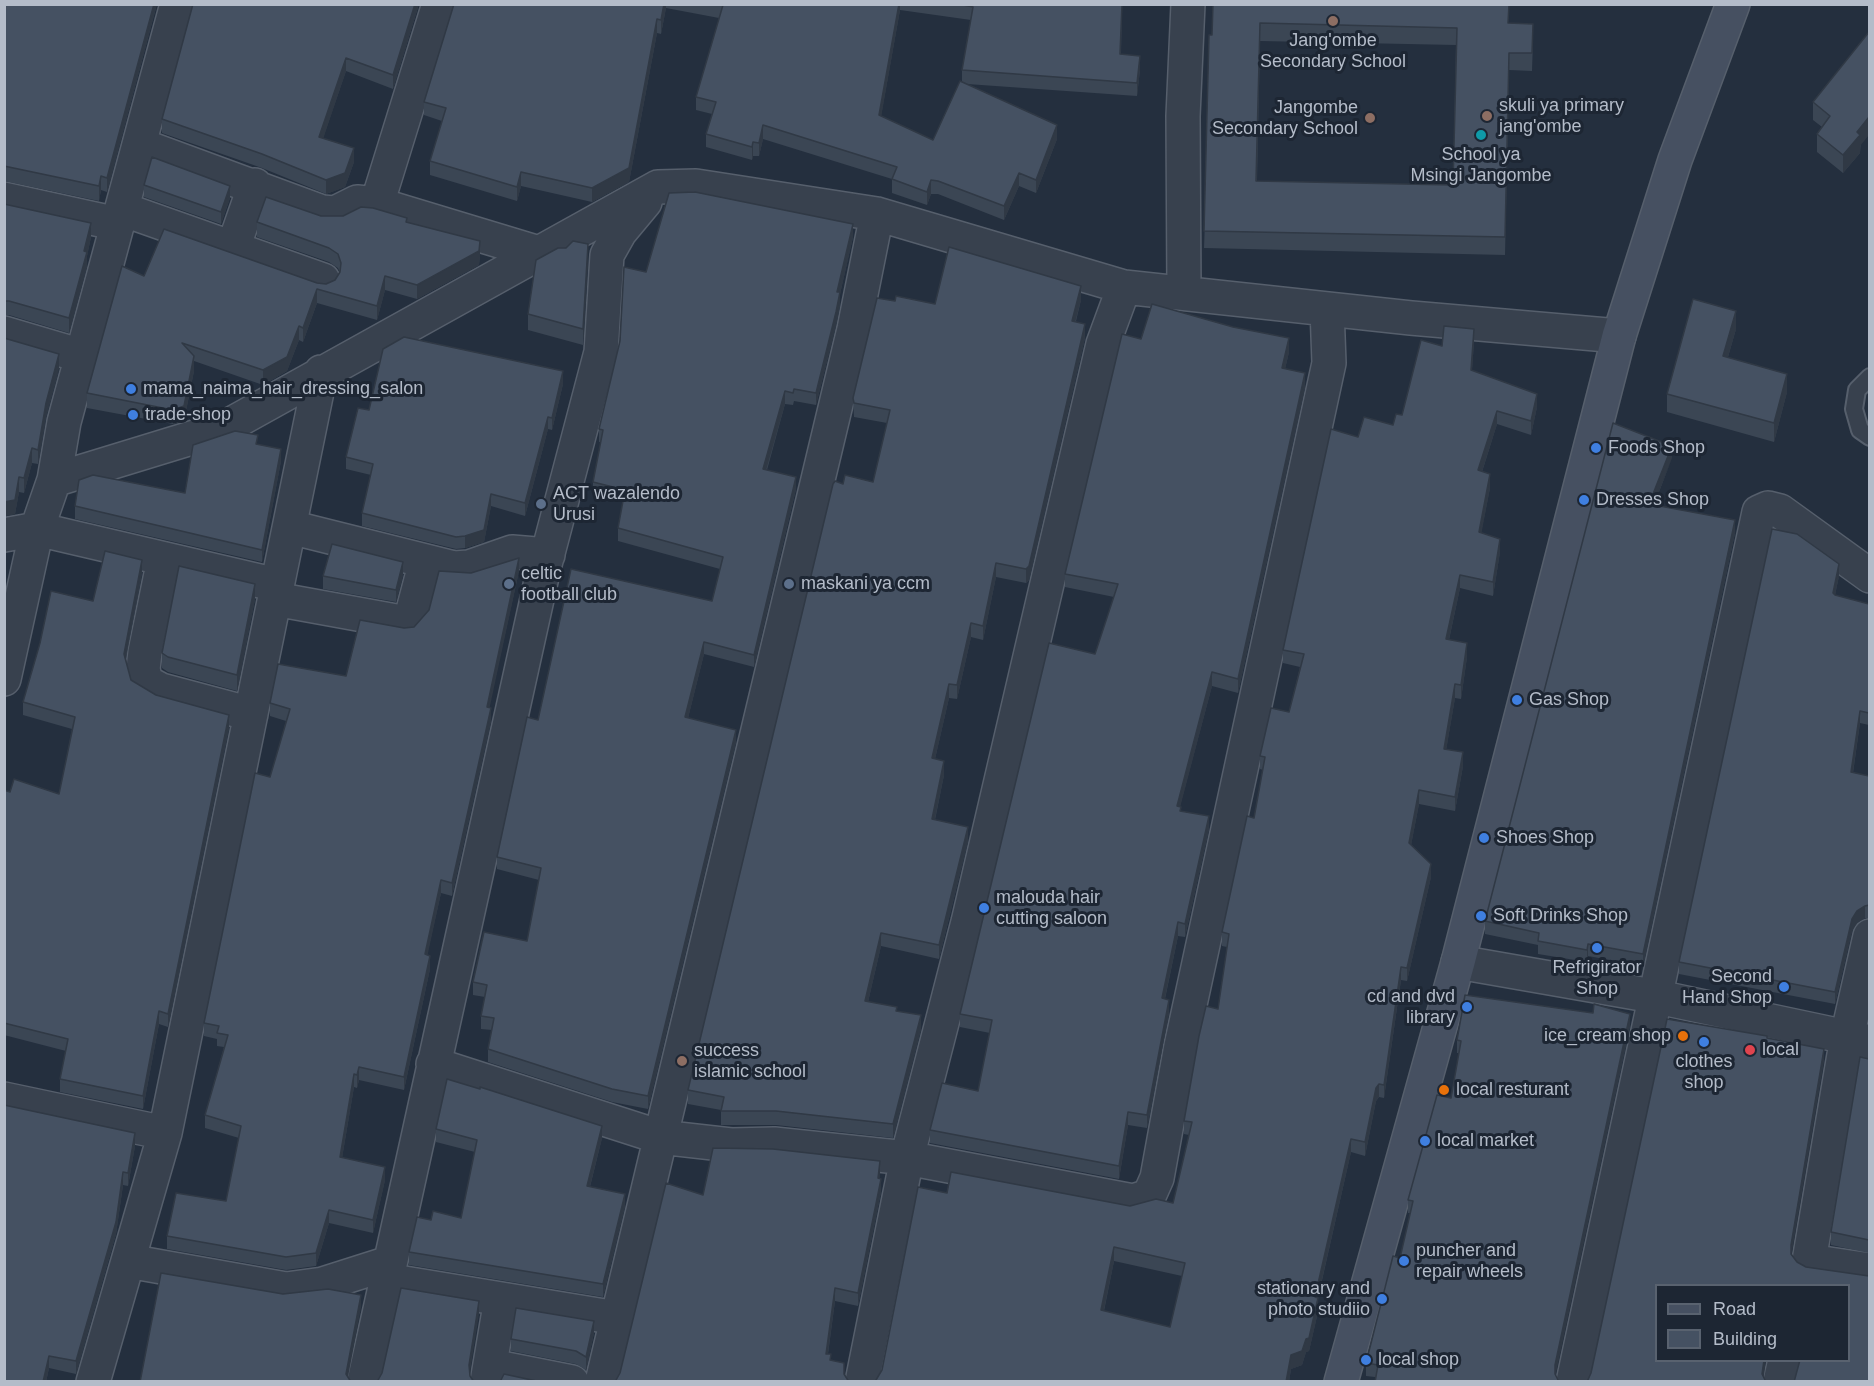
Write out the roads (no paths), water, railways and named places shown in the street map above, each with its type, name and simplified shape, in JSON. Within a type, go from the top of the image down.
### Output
[{"type":"main road","points":[[1341,1382],[1458,962],[1619,336],[1675,160],[1732,4]]},
{"type":"street","points":[[4,679],[8,646],[37,529],[54,480],[64,422],[177,4]]},
{"type":"street","points":[[377,204],[439,4]]},
{"type":"street","points":[[1184,293],[1183,116],[1188,4]]},
{"type":"street","points":[[140,145],[255,185],[322,212],[334,213],[357,202],[377,204],[539,253]]},
{"type":"street","points":[[233,248],[255,185]]},
{"type":"street","points":[[54,480],[224,428],[321,372],[658,187],[696,186],[877,214],[1124,287],[1327,309],[1619,336]]},
{"type":"street","points":[[364,1382],[548,555],[601,352],[607,255],[620,232],[658,187]]},
{"type":"street","points":[[4,200],[120,216],[233,248],[324,280]]},
{"type":"street","points":[[602,1382],[854,329],[877,214]]},
{"type":"street","points":[[862,1382],[907,1158],[968,922],[1103,344],[1124,287]]},
{"type":"street","points":[[433,1064],[660,1137],[731,1145],[774,1144],[907,1158],[1133,1201],[1149,1196],[1157,1178],[1184,1034],[1329,363],[1327,309]]},
{"type":"street","points":[[4,333],[82,356]]},
{"type":"street","points":[[93,1382],[165,1133],[321,372]]},
{"type":"street","points":[[1573,1382],[1653,996],[1710,748],[1759,512],[1768,508],[1780,511],[1869,576]]},
{"type":"street","points":[[290,527],[454,568],[469,567],[512,552],[548,555]]},
{"type":"street","points":[[4,535],[37,529],[164,559],[276,592],[407,623],[412,614],[426,561]]},
{"type":"street","points":[[164,559],[145,652],[143,669],[146,682],[161,690],[251,714]]},
{"type":"street","points":[[1869,936],[1858,1039],[1806,1273],[1869,1270]]},
{"type":"street","points":[[1458,962],[1653,996],[1858,1039]]},
{"type":"street","points":[[4,1098],[165,1133]]},
{"type":"street","points":[[128,1261],[286,1289],[387,1271],[501,1299],[616,1318]]},
{"type":"street","points":[[501,1299],[489,1374],[572,1382]]},
{"type":"street","points":[[1780,1382],[1785,1362]]},
{"type":"lane","points":[[1869,377],[1857,390],[1854,409],[1860,430],[1869,437]]},
{"type":"place","name":"Jang'ombe Secondary School","points":[[1333,21]]},
{"type":"place","name":"skuli ya primary jang'ombe","points":[[1487,116]]},
{"type":"place","name":"Jangombe Secondary School","points":[[1370,118]]},
{"type":"place","name":"School ya Msingi Jangombe","points":[[1481,135]]},
{"type":"place","name":"mama_naima_hair_dressing_salon","points":[[131,389]]},
{"type":"place","name":"trade-shop","points":[[133,415]]},
{"type":"place","name":"Foods Shop","points":[[1596,448]]},
{"type":"place","name":"Dresses Shop","points":[[1584,500]]},
{"type":"place","name":"ACT wazalendo Urusi","points":[[541,504]]},
{"type":"place","name":"celtic football club","points":[[509,584]]},
{"type":"place","name":"maskani ya ccm","points":[[789,584]]},
{"type":"place","name":"Gas Shop","points":[[1517,700]]},
{"type":"place","name":"Shoes Shop","points":[[1484,838]]},
{"type":"place","name":"malouda hair cutting saloon","points":[[984,908]]},
{"type":"place","name":"Soft Drinks Shop","points":[[1481,916]]},
{"type":"place","name":"Refrigirator Shop","points":[[1597,948]]},
{"type":"place","name":"Second Hand Shop","points":[[1784,987]]},
{"type":"place","name":"cd and dvd library","points":[[1467,1007]]},
{"type":"place","name":"ice_cream shop","points":[[1683,1036]]},
{"type":"place","name":"clothes shop","points":[[1704,1042]]},
{"type":"place","name":"local","points":[[1750,1050]]},
{"type":"place","name":"success islamic school","points":[[682,1061]]},
{"type":"place","name":"local resturant","points":[[1444,1090]]},
{"type":"place","name":"local market","points":[[1425,1141]]},
{"type":"place","name":"puncher and repair wheels","points":[[1404,1261]]},
{"type":"place","name":"stationary and photo studiio","points":[[1382,1299]]},
{"type":"place","name":"local shop","points":[[1366,1360]]}]
